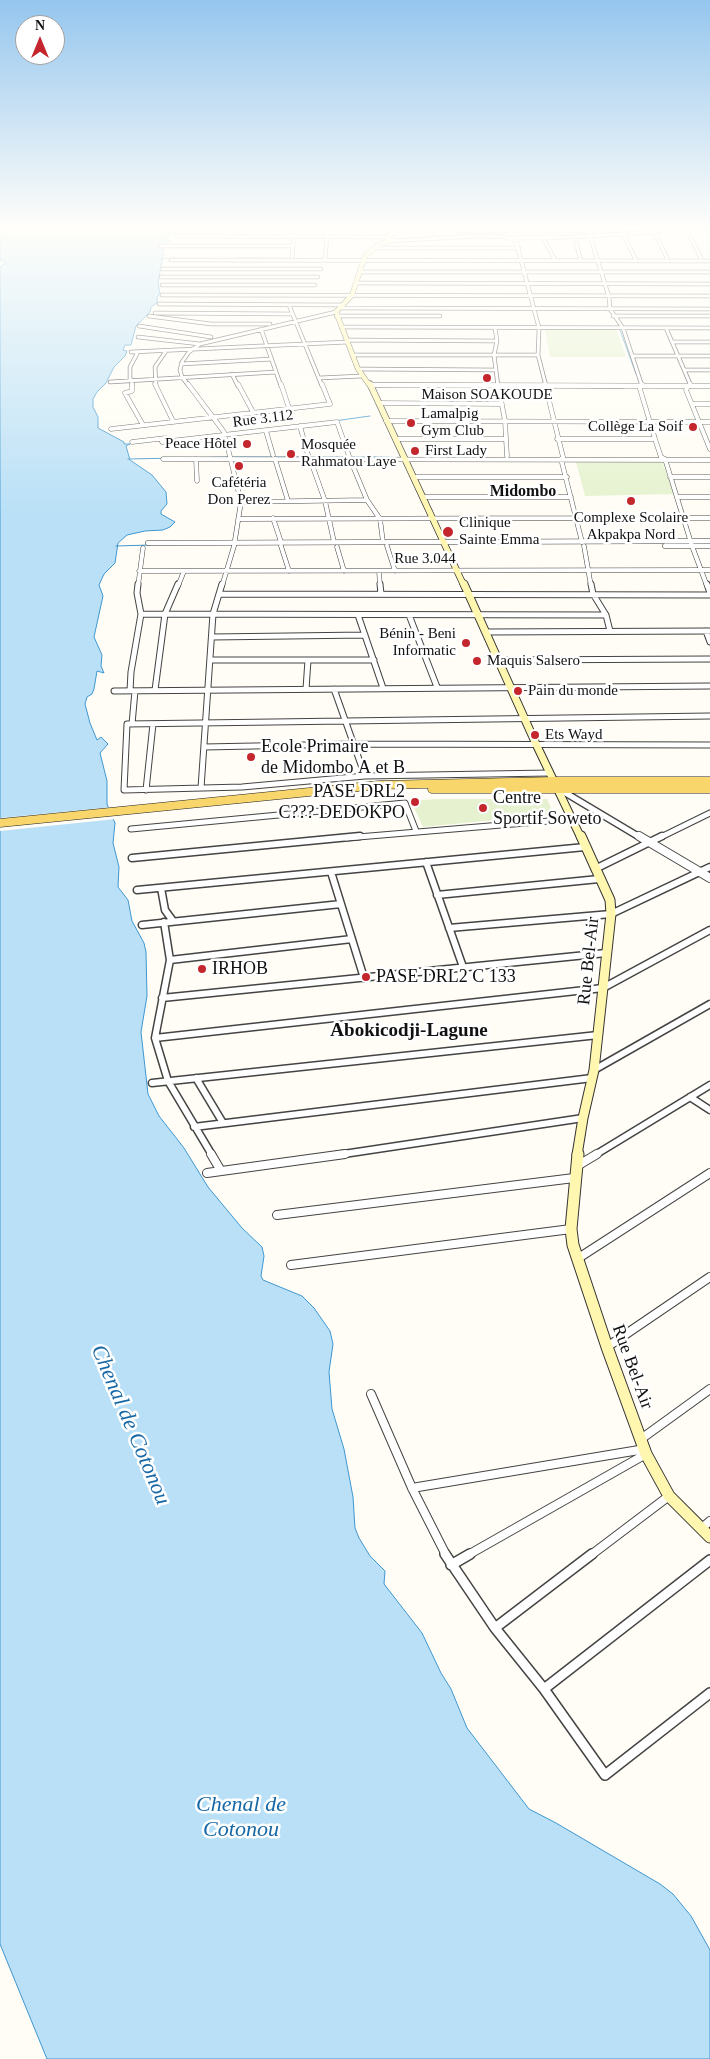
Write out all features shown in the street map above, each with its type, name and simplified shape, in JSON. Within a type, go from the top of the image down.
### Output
[{"type":"main road","name":"Rue Bel-Air","points":[[339,322],[352,355],[360,372],[371,387],[414,477],[499,660],[509,687],[610,900],[611,914],[598,1035],[593,1074],[583,1118],[574,1178],[571,1229],[577,1259],[646,1452],[669,1496],[710,1537]]},
{"type":"main road","points":[[0,829],[379,784],[552,777],[710,781]]},
{"type":"main road","points":[[0,823],[371,792],[432,789],[710,789]]},
{"type":"street","points":[[196,322],[211,324],[282,324]]},
{"type":"street","points":[[201,788],[214,614],[234,544],[241,502],[225,433],[182,377],[181,364],[192,349],[211,339],[290,322]]},
{"type":"street","points":[[111,429],[330,404],[294,322]]},
{"type":"street","points":[[537,322],[538,355],[552,421],[583,544],[593,594],[606,615],[610,631]]},
{"type":"street","points":[[219,594],[710,594],[655,439],[624,328],[619,322]]},
{"type":"street","points":[[211,324],[211,339]]},
{"type":"street","points":[[139,326],[211,339]]},
{"type":"street","points":[[341,327],[710,328]]},
{"type":"street","points":[[495,328],[497,341],[494,355],[495,370],[505,421],[507,456]]},
{"type":"street","points":[[666,328],[691,386]]},
{"type":"street","points":[[261,329],[289,408]]},
{"type":"street","points":[[138,337],[200,344]]},
{"type":"street","points":[[131,352],[348,341],[497,341]]},
{"type":"street","points":[[672,342],[710,342]]},
{"type":"street","points":[[166,350],[155,367],[154,378],[159,394],[173,422]]},
{"type":"street","points":[[138,352],[130,366],[132,390],[125,392],[142,425]]},
{"type":"street","points":[[352,355],[538,355]]},
{"type":"street","points":[[633,356],[710,356]]},
{"type":"street","points":[[181,364],[272,359]]},
{"type":"street","points":[[319,378],[360,372],[495,370]]},
{"type":"street","points":[[685,370],[710,370]]},
{"type":"street","points":[[110,382],[276,372]]},
{"type":"street","points":[[232,374],[253,412]]},
{"type":"street","points":[[641,388],[691,386],[710,388]]},
{"type":"street","points":[[686,390],[691,386]]},
{"type":"street","points":[[371,387],[545,387],[686,390],[710,388]]},
{"type":"street","points":[[686,390],[708,440],[710,449]]},
{"type":"street","points":[[379,404],[502,404]]},
{"type":"street","points":[[692,404],[710,404]]},
{"type":"street","points":[[386,420],[710,422]]},
{"type":"street","name":"Rue 3.112","points":[[132,442],[337,422],[350,457]]},
{"type":"street","points":[[300,426],[325,501],[335,544],[344,570]]},
{"type":"street","points":[[266,430],[288,501]]},
{"type":"street","name":"Rue 3.112","points":[[162,442],[225,433]]},
{"type":"street","points":[[396,439],[506,438]]},
{"type":"street","points":[[557,440],[655,439]]},
{"type":"street","points":[[167,455],[230,457],[710,458]]},
{"type":"street","points":[[404,457],[507,456],[562,458]]},
{"type":"street","points":[[163,459],[230,457]]},
{"type":"street","points":[[350,457],[367,500],[380,519],[385,544],[395,571]]},
{"type":"street","points":[[196,459],[197,481]]},
{"type":"street","points":[[414,477],[567,477]]},
{"type":"street","points":[[670,477],[710,477]]},
{"type":"street","points":[[423,497],[571,497]]},
{"type":"street","points":[[677,497],[710,497]]},
{"type":"street","points":[[241,502],[367,500]]},
{"type":"street","points":[[273,518],[289,571]]},
{"type":"street","points":[[238,519],[576,518]]},
{"type":"street","points":[[684,518],[710,518]]},
{"type":"street","points":[[692,544],[710,541]]},
{"type":"street","points":[[132,724],[133,691],[130,672],[141,614],[136,593],[139,571],[146,546],[444,543],[692,544],[710,546]]},
{"type":"street","points":[[156,690],[165,614],[184,570]]},
{"type":"street","name":"Rue 3.044","points":[[139,571],[710,570]]},
{"type":"street","points":[[379,571],[381,594]]},
{"type":"street","points":[[141,614],[606,615]]},
{"type":"street","points":[[358,615],[383,688]]},
{"type":"street","points":[[409,615],[437,687]]},
{"type":"street","points":[[486,632],[708,631],[710,642]]},
{"type":"street","points":[[212,637],[365,635]]},
{"type":"street","points":[[499,660],[710,659]]},
{"type":"street","points":[[210,660],[374,660]]},
{"type":"street","points":[[306,689],[308,660]]},
{"type":"street","points":[[114,691],[710,686]]},
{"type":"street","points":[[334,688],[365,776]]},
{"type":"street","points":[[552,777],[365,776],[201,788],[124,790],[127,724],[710,716]]},
{"type":"street","points":[[146,790],[154,724]]},
{"type":"street","points":[[204,747],[354,744],[710,745]]},
{"type":"street","points":[[559,789],[710,878]]},
{"type":"street","points":[[131,829],[405,803],[416,831]]},
{"type":"street","points":[[596,869],[710,813]]},
{"type":"street","points":[[132,858],[416,831],[573,819]]},
{"type":"street","points":[[137,890],[585,847]]},
{"type":"street","points":[[426,862],[463,967]]},
{"type":"street","points":[[449,928],[611,914],[710,866]]},
{"type":"street","points":[[331,872],[364,978]]},
{"type":"street","points":[[437,895],[599,878]]},
{"type":"street","points":[[161,888],[165,910],[173,922]]},
{"type":"street","points":[[142,925],[341,904]]},
{"type":"street","points":[[164,922],[170,960],[155,1038],[158,1052],[168,1081],[221,1171]]},
{"type":"street","points":[[155,1038],[603,988],[710,930]]},
{"type":"street","points":[[170,960],[352,939]]},
{"type":"street","points":[[162,998],[606,952]]},
{"type":"street","points":[[194,1127],[593,1074],[710,1004]]},
{"type":"street","points":[[152,1083],[598,1035]]},
{"type":"street","points":[[196,1078],[223,1123]]},
{"type":"street","points":[[576,1167],[710,1085]]},
{"type":"street","points":[[690,1097],[710,1110]]},
{"type":"street","points":[[207,1173],[583,1118]]},
{"type":"street","points":[[577,1259],[710,1173]]},
{"type":"street","points":[[276,1215],[574,1178]]},
{"type":"street","points":[[291,1265],[571,1229]]},
{"type":"street","points":[[607,1347],[710,1277]]},
{"type":"street","points":[[641,1439],[710,1389]]},
{"type":"street","points":[[371,1394],[412,1488],[451,1565],[495,1628],[544,1690],[605,1775],[710,1693]]},
{"type":"street","points":[[412,1488],[646,1452]]},
{"type":"street","points":[[451,1565],[646,1452]]},
{"type":"street","points":[[495,1628],[669,1496]]},
{"type":"street","points":[[701,1528],[710,1521]]},
{"type":"street","points":[[544,1690],[710,1560]]},
{"type":"green space","points":[[616,329],[626,357],[550,357],[545,330]]},
{"type":"green space","points":[[662,461],[674,494],[585,496],[576,462]]},
{"type":"green space","name":"Centre Sportif Soweto","points":[[436,799],[547,799],[554,814],[423,827],[411,801]]},
{"type":"water","name":"Chenal de Cotonou","points":[[0,322],[140,322],[136,326],[131,345],[125,345],[123,350],[127,351],[125,356],[114,367],[106,383],[93,399],[93,407],[98,417],[98,428],[124,442],[124,444],[130,444],[126,446],[130,460],[152,475],[166,492],[167,504],[161,511],[161,514],[175,522],[163,530],[127,535],[118,543],[115,563],[104,574],[99,585],[103,596],[94,637],[102,655],[101,666],[104,673],[97,671],[94,689],[92,694],[87,697],[85,704],[97,740],[101,737],[108,744],[100,753],[107,781],[107,804],[115,823],[113,843],[119,867],[118,887],[128,900],[132,921],[144,943],[146,952],[147,996],[141,1032],[148,1094],[159,1116],[184,1148],[208,1187],[242,1228],[262,1247],[264,1256],[261,1276],[263,1280],[302,1296],[314,1308],[330,1331],[333,1344],[329,1372],[332,1409],[344,1449],[353,1497],[355,1528],[370,1556],[385,1571],[384,1584],[422,1633],[441,1673],[451,1689],[467,1728],[529,1809],[660,1884],[673,1894],[691,1916],[710,1950],[710,2059],[47,2059],[0,1944]]},
{"type":"pier","points":[[112,807],[116,819],[0,831],[0,818]]},
{"type":"waterway","points":[[620,330],[636,374]]},
{"type":"waterway","points":[[334,421],[370,416]]},
{"type":"waterway","points":[[128,459],[228,457]]},
{"type":"waterway","points":[[234,457],[389,457]]},
{"type":"waterway","points":[[640,543],[691,543]]},
{"type":"waterway","points":[[116,546],[151,545]]},
{"type":"place","name":"Maison SOAKOUDE","points":[[487,378]]},
{"type":"place","name":"Lamalpig Gym Club","points":[[411,423]]},
{"type":"place","name":"Collège La Soif","points":[[693,427]]},
{"type":"place","name":"Peace Hôtel","points":[[247,444]]},
{"type":"place","name":"First Lady","points":[[415,451]]},
{"type":"place","name":"Mosquée Rahmatou Laye","points":[[291,454]]},
{"type":"place","name":"Cafétéria Don Perez","points":[[239,466]]},
{"type":"place","name":"Complexe Scolaire Akpakpa Nord","points":[[631,501]]},
{"type":"place","name":"Clinique Sainte Emma","points":[[448,532]]},
{"type":"place","name":"Bénin - Beni Informatic","points":[[466,643]]},
{"type":"place","name":"Maquis Salsero","points":[[477,661]]},
{"type":"place","name":"Pain du monde","points":[[518,691]]},
{"type":"place","name":"Ets Wayd","points":[[535,735]]},
{"type":"place","name":"Ecole Primaire de Midombo A et B","points":[[251,757]]},
{"type":"place","name":"PASE DRL2 C??? DEDOKPO","points":[[415,802]]},
{"type":"place","name":"Centre Sportif Soweto","points":[[483,808]]},
{"type":"place","name":"IRHOB","points":[[202,969]]},
{"type":"place","name":"PASE DRL2 C 133","points":[[366,977]]},
{"type":"district","name":"Midombo","points":[[523,492]]},
{"type":"district","name":"Abokicodji-Lagune","points":[[409,1031]]}]
